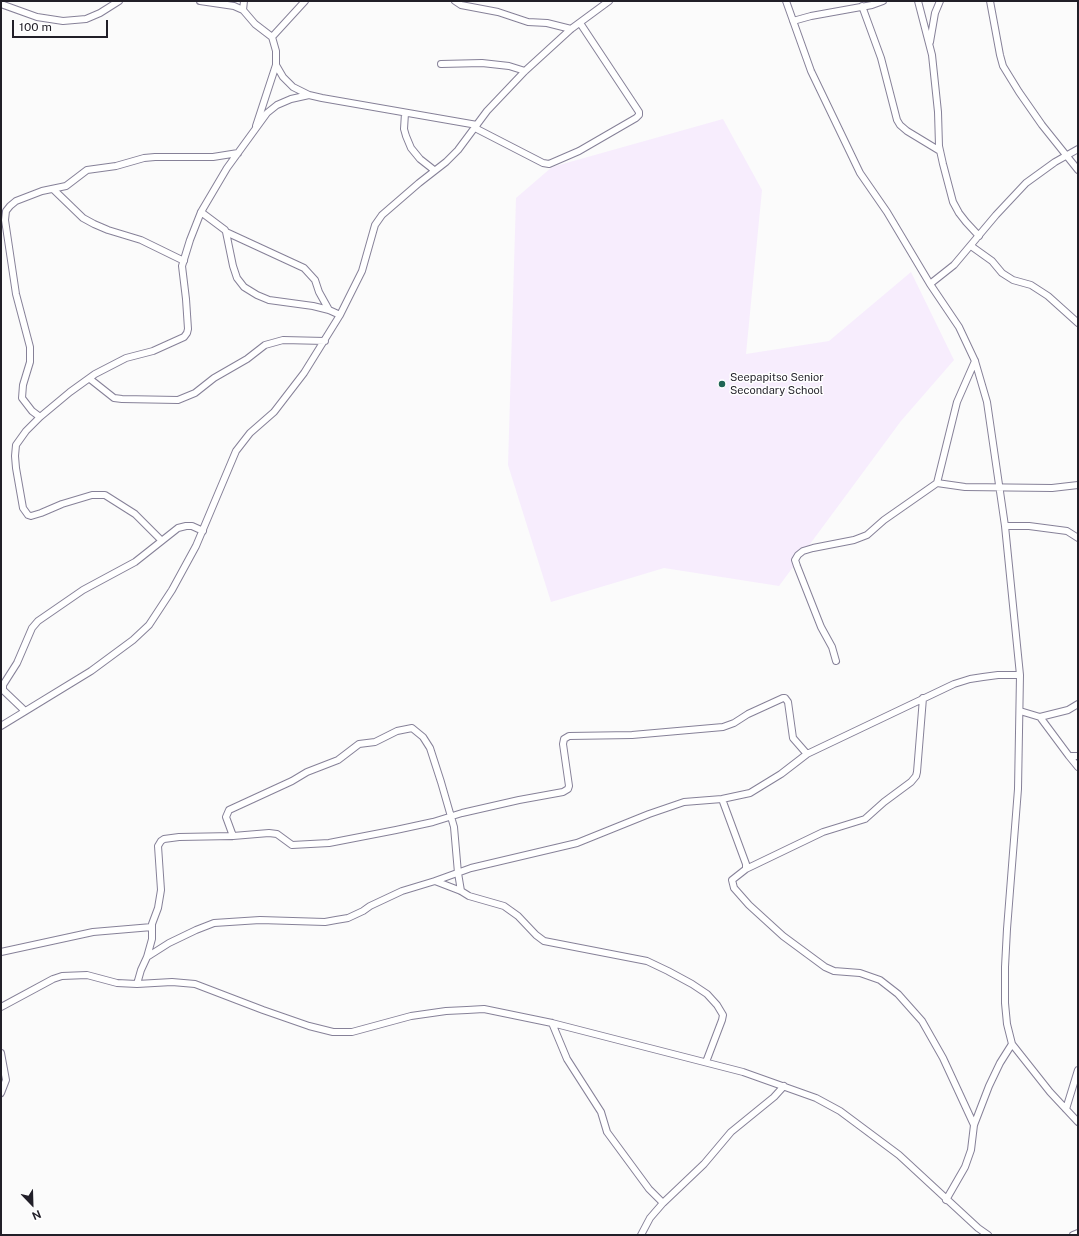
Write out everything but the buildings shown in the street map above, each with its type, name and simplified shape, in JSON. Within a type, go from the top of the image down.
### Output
[{"type":"street","points":[[1,4],[36,18],[63,21],[86,19],[100,13],[119,1]]},
{"type":"street","points":[[200,1],[234,6],[243,10],[256,24],[272,37],[276,51],[276,65],[254,130]]},
{"type":"street","points":[[243,10],[244,1]]},
{"type":"street","points":[[272,37],[305,1]]},
{"type":"street","points":[[455,1],[461,5],[498,12],[528,22],[547,22],[571,29]]},
{"type":"street","points":[[1,726],[91,671],[141,634],[161,608],[172,590],[202,531],[236,451],[250,433],[274,412],[304,373],[340,314],[362,271],[375,225],[382,215],[434,170],[446,162],[458,150],[487,111],[525,71],[571,29],[610,1]]},
{"type":"street","points":[[786,1],[811,70],[860,173],[888,212],[930,284],[958,327],[975,361],[987,402],[1005,526],[1020,675],[1018,790],[1005,967],[1005,1003],[1007,1024],[1012,1044],[1078,1122]]},
{"type":"street","points":[[793,21],[883,1]]},
{"type":"street","points":[[918,1],[929,45],[933,69],[940,151],[953,202],[959,213],[979,236]]},
{"type":"street","points":[[929,45],[935,13],[940,1]]},
{"type":"street","points":[[990,1],[1000,55],[1004,66],[1019,92],[1078,170]]},
{"type":"street","points":[[862,6],[881,58],[897,120],[907,131],[940,151]]},
{"type":"street","points":[[276,65],[283,77],[290,84],[309,95],[405,112],[476,127],[543,163],[549,164],[579,151],[636,118],[639,112],[580,23]]},
{"type":"street","points":[[441,64],[482,63],[509,66],[525,71]]},
{"type":"street","points":[[161,540],[135,514],[105,495],[92,495],[62,504],[41,513],[31,516],[28,515],[24,508],[16,468],[16,445],[26,431],[40,417],[70,392],[96,374],[126,358],[152,351],[184,337],[188,329],[182,272],[190,240],[201,212],[227,168],[267,114],[277,105],[291,99],[309,95]]},
{"type":"street","points":[[405,112],[404,129],[411,148],[420,159],[434,170]]},
{"type":"street","points":[[930,284],[954,265],[1011,198],[1026,183],[1055,162],[1078,149]]},
{"type":"street","points":[[40,417],[32,411],[22,398],[23,384],[30,362],[30,347],[16,294],[5,220],[6,211],[16,201],[42,191],[66,186],[88,170],[116,166],[144,158],[213,157],[238,153]]},
{"type":"street","points":[[53,189],[83,218],[108,230],[141,240],[184,261]]},
{"type":"street","points":[[201,212],[226,232],[304,268],[315,280],[319,292],[329,310]]},
{"type":"street","points":[[226,232],[233,266],[237,278],[244,287],[269,300],[313,306],[340,314]]},
{"type":"street","points":[[971,246],[992,262],[1002,273],[1013,280],[1031,285],[1048,296],[1078,323]]},
{"type":"street","points":[[90,379],[114,398],[178,400],[195,393],[214,378],[247,359],[265,344],[283,340],[324,341]]},
{"type":"street","points":[[836,661],[832,647],[821,627],[795,560],[803,551],[854,540],[867,535],[884,520],[937,483],[957,402],[975,361]]},
{"type":"street","points":[[937,483],[965,487],[1052,488],[1078,485]]},
{"type":"street","points":[[25,711],[3,690],[3,685],[17,663],[32,628],[38,621],[83,590],[135,562],[178,528],[186,526],[198,528],[202,531]]},
{"type":"street","points":[[1005,526],[1029,526],[1067,531],[1078,538]]},
{"type":"street","points":[[147,957],[169,943],[214,923],[260,920],[325,922],[336,920],[358,913],[402,891],[471,868],[577,842],[684,802],[722,799],[750,793],[781,774],[807,754],[954,684],[970,679],[998,675],[1020,675]]},
{"type":"street","points":[[137,984],[152,939],[152,927],[161,890],[157,851],[161,841],[170,838],[269,833],[277,834],[292,845],[304,845],[329,843],[433,822],[450,816],[566,791],[569,786],[563,744],[564,739],[569,736],[632,735],[723,727],[783,698],[785,698],[788,702],[793,738],[807,754]]},
{"type":"street","points":[[923,698],[917,772],[916,776],[911,782],[884,802],[865,819],[823,832],[746,869],[732,880],[734,888],[749,905],[782,936],[825,967],[834,971],[860,973],[880,980],[898,994],[922,1021],[943,1058],[974,1126]]},
{"type":"street","points":[[1040,718],[1068,710],[1078,704]]},
{"type":"street","points":[[1020,711],[1040,718],[1078,767]]},
{"type":"street","points":[[233,836],[226,817],[229,810],[292,781],[307,772],[338,760],[359,744],[375,742],[403,729],[412,728],[423,737],[430,748],[454,827],[461,891]]},
{"type":"street","points":[[1069,756],[1078,756]]},
{"type":"street","points":[[722,799],[746,864],[746,869]]},
{"type":"street","points":[[435,881],[461,891],[469,896],[497,903],[511,910],[540,939],[544,941],[647,961],[668,971],[706,994],[717,1005],[723,1015],[706,1062]]},
{"type":"street","points":[[1,952],[93,932],[152,927]]},
{"type":"street","points":[[1,1007],[62,976],[87,975],[117,983],[137,984],[172,982],[195,984],[308,1026],[337,1033],[352,1032],[411,1016],[460,1010],[484,1009],[552,1023],[743,1072],[816,1098],[862,1127],[899,1155],[946,1200],[988,1235]]},
{"type":"street","points":[[552,1023],[567,1059],[601,1112],[607,1132],[649,1189],[663,1203]]},
{"type":"street","points":[[946,1200],[965,1167],[971,1150],[974,1126],[989,1086],[1000,1063],[1012,1044]]},
{"type":"street","points":[[1,1053],[6,1080],[1,1093]]},
{"type":"street","points":[[1066,1109],[1078,1070]]},
{"type":"street","points":[[641,1235],[650,1218],[663,1203],[704,1164],[732,1132],[774,1097],[784,1086]]},
{"type":"street","points":[[1073,1235],[1078,1233]]},
{"type":"shaded area","name":"Seepapitso Senior Secondary School","points":[[723,119],[762,190],[746,354],[829,341],[911,272],[954,360],[901,421],[779,586],[664,568],[551,602],[508,465],[516,198],[552,167]]},
{"type":"place","name":"Seepapitso Senior Secondary School","points":[[722,384]]}]
